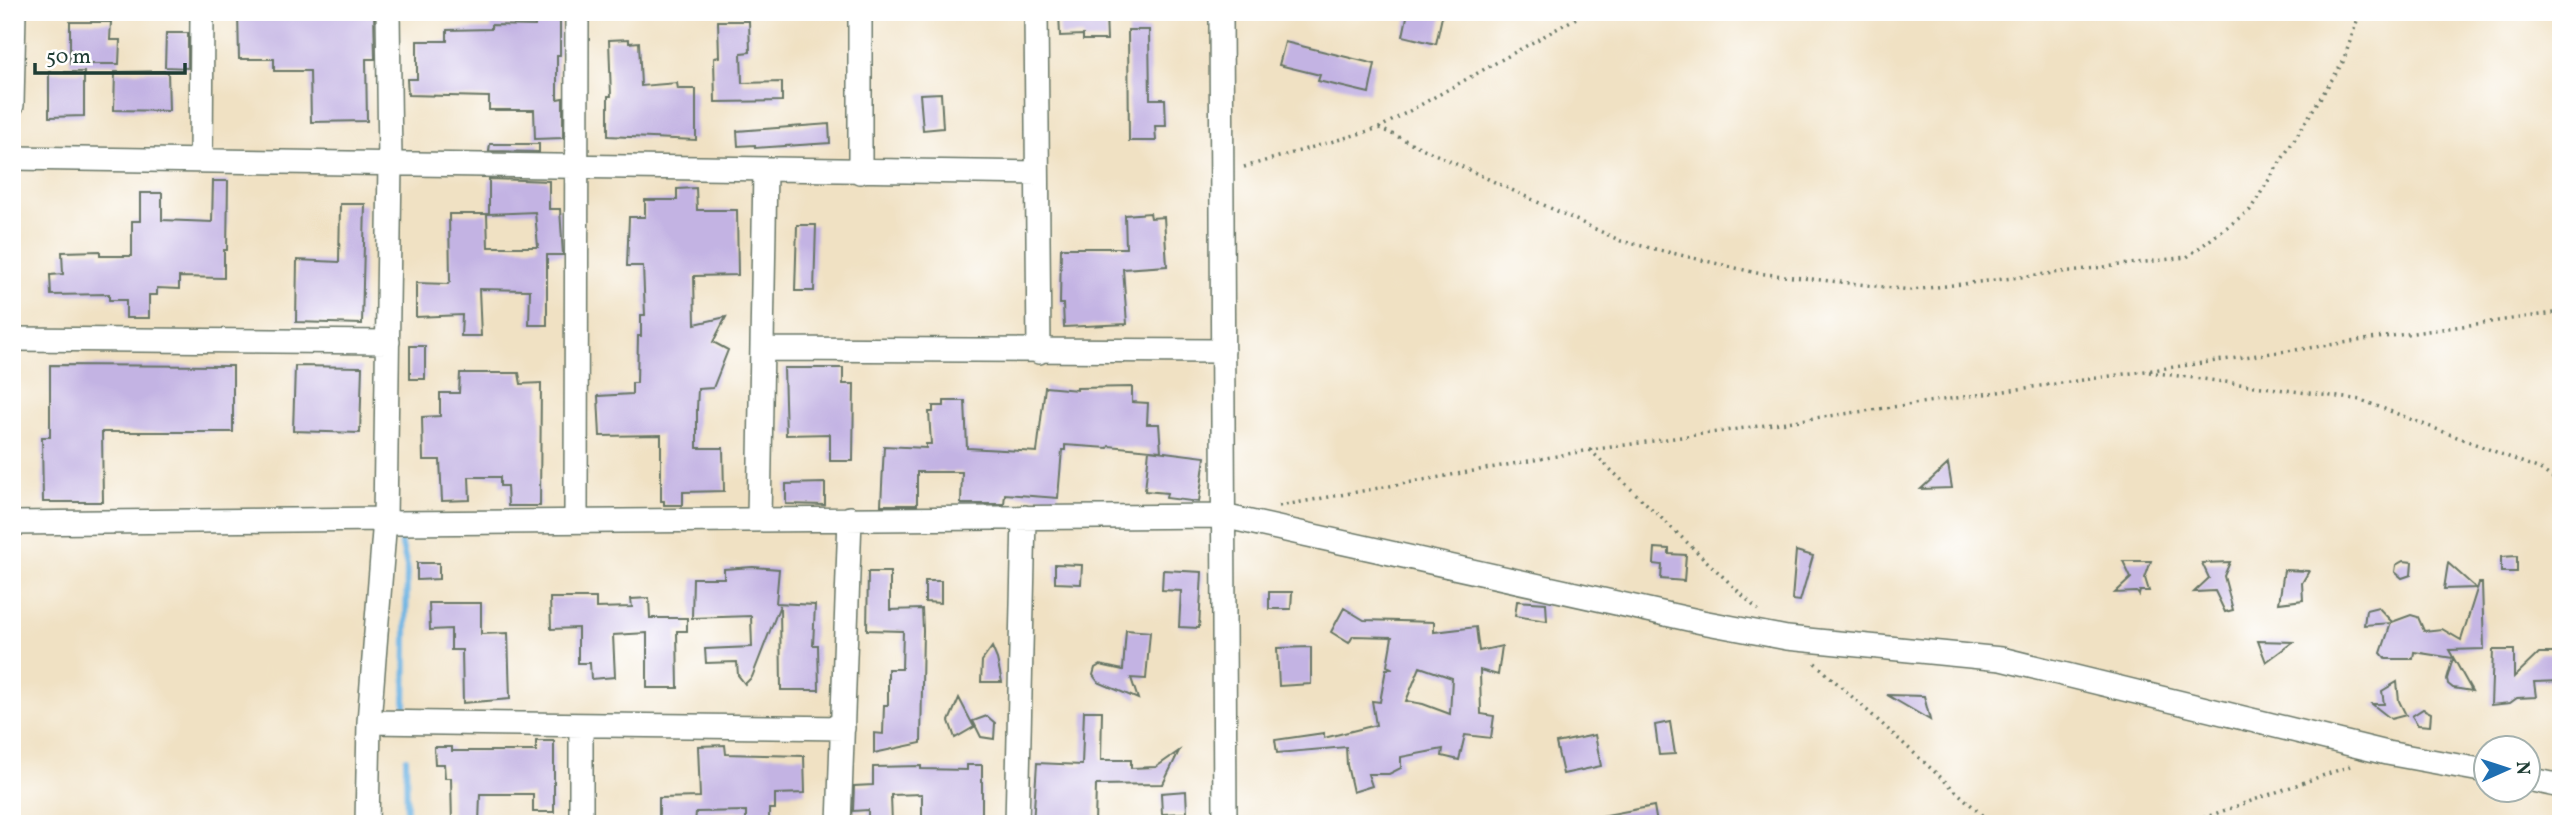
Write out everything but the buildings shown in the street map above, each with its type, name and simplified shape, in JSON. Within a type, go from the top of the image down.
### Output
[{"type":"street","points":[[12,106],[14,12]]},
{"type":"street","points":[[201,161],[202,12]]},
{"type":"street","points":[[367,824],[369,722],[385,519],[390,162],[388,12]]},
{"type":"street","points":[[576,520],[577,12]]},
{"type":"street","points":[[860,12],[860,172]]},
{"type":"street","points":[[1035,12],[1039,352]]},
{"type":"street","points":[[1221,12],[1225,824]]},
{"type":"street","points":[[12,158],[1037,173]]},
{"type":"street","points":[[759,519],[765,170]]},
{"type":"street","points":[[12,339],[388,342]]},
{"type":"street","points":[[762,349],[1223,351]]},
{"type":"street","points":[[12,523],[385,519],[397,523],[1223,516],[1702,622],[1787,638],[2001,659],[2387,752],[2472,768]]},
{"type":"street","points":[[1017,824],[1024,517]]},
{"type":"street","points":[[839,824],[850,518]]},
{"type":"street","points":[[369,722],[843,729]]},
{"type":"street","points":[[581,725],[581,824]]},
{"type":"street","points":[[2542,782],[2561,786]]},
{"type":"path","points":[[1242,168],[1379,128],[1587,12]]},
{"type":"path","points":[[1379,128],[1621,241],[1757,273],[1912,289],[2187,257],[2250,210],[2343,62],[2361,12]]},
{"type":"path","points":[[1278,506],[1590,450],[2561,312]]},
{"type":"path","points":[[2141,371],[2361,400],[2540,469],[2561,484]]},
{"type":"path","points":[[2200,824],[2203,818],[2387,752]]},
{"type":"waterway","points":[[398,529],[407,566],[405,708]]},
{"type":"waterway","points":[[406,759],[407,824]]}]
